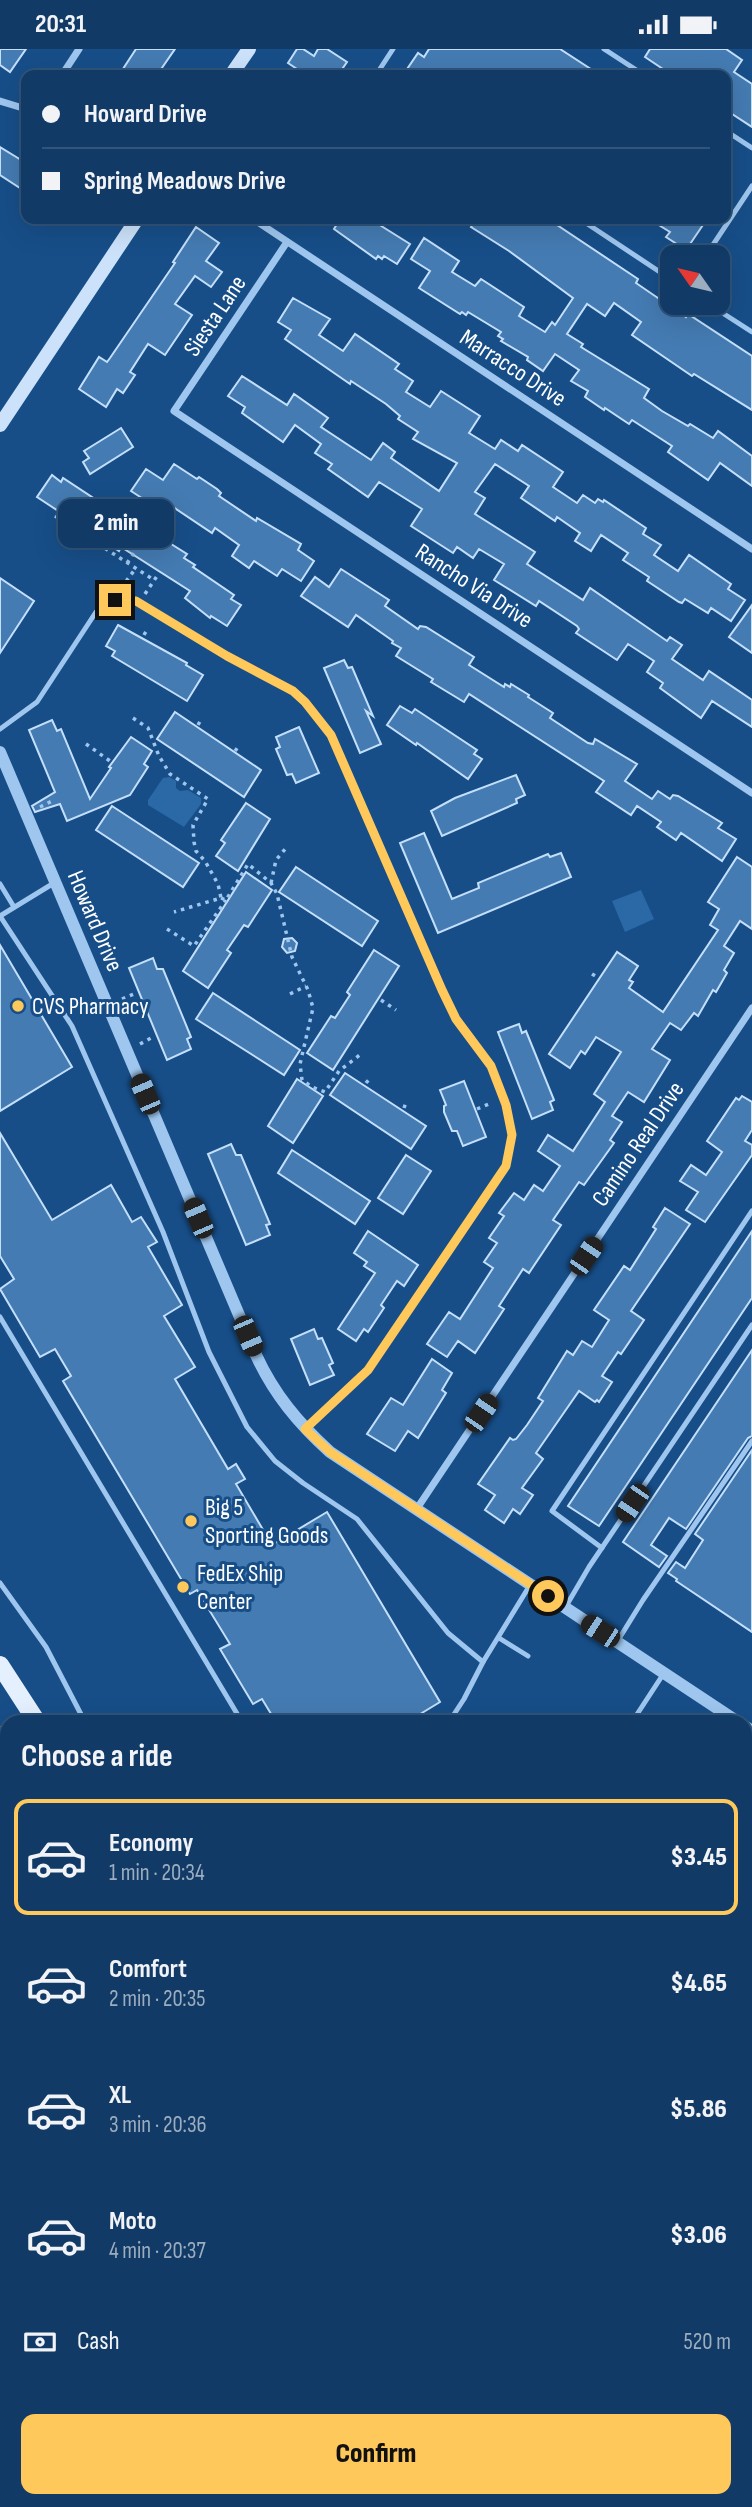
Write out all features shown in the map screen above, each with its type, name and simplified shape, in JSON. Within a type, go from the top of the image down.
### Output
[{"type":"main road","points":[[235,70],[249,49]]},
{"type":"main road","points":[[0,425],[134,224]]},
{"type":"main road","points":[[0,1665],[32,1715]]},
{"type":"street","points":[[65,70],[79,49]]},
{"type":"street","points":[[0,101],[21,107]]},
{"type":"street","name":"Marracco Drive","points":[[261,224],[752,549]]},
{"type":"street","name":"Siesta Lane","points":[[174,411],[287,241]]},
{"type":"street","name":"Rancho Via Drive","points":[[174,411],[752,793]]},
{"type":"street","name":"Howard Drive","points":[[0,752],[256,1355],[284,1405],[330,1452],[727,1715]]},
{"type":"street","name":"Camino Real Drive","points":[[416,1510],[752,1008]]},
{"type":"lane","points":[[379,70],[393,49]]},
{"type":"lane","points":[[604,49],[636,70]]},
{"type":"lane","points":[[731,134],[752,148]]},
{"type":"lane","points":[[731,218],[752,186]]},
{"type":"lane","points":[[588,224],[660,272]]},
{"type":"lane","points":[[713,245],[727,224]]},
{"type":"lane","points":[[725,315],[752,332]]},
{"type":"lane","points":[[0,729],[37,702],[96,612],[115,600],[136,601],[227,656],[293,691],[331,735],[456,1019],[491,1066],[506,1105],[512,1135],[506,1166],[368,1370],[305,1429]]},
{"type":"lane","points":[[56,881],[0,916],[72,1026],[163,1233],[209,1352],[247,1427],[275,1461],[357,1519],[448,1633],[483,1662]]},
{"type":"lane","points":[[0,884],[14,907]]},
{"type":"lane","points":[[602,1548],[552,1511],[752,1210]]},
{"type":"lane","points":[[0,1317],[238,1715]]},
{"type":"lane","points":[[565,1608],[602,1548],[752,1325]]},
{"type":"lane","points":[[617,1642],[752,1441]]},
{"type":"lane","points":[[0,1583],[46,1647],[81,1715]]},
{"type":"lane","points":[[454,1715],[530,1585]]},
{"type":"lane","points":[[499,1638],[528,1657]]},
{"type":"lane","points":[[637,1715],[664,1673]]},
{"type":"path","points":[[55,516],[156,578],[145,594]]},
{"type":"path","points":[[127,562],[139,546]]},
{"type":"path","points":[[127,590],[127,580],[136,568]]},
{"type":"path","points":[[144,635],[148,628]]},
{"type":"path","points":[[133,718],[148,728],[159,756],[170,773],[208,799],[192,825],[195,851],[205,861],[223,899]]},
{"type":"path","points":[[198,725],[202,718]]},
{"type":"path","points":[[86,744],[110,761]]},
{"type":"path","points":[[40,807],[52,801]]},
{"type":"path","points":[[271,883],[276,860],[286,849]]},
{"type":"path","points":[[167,929],[194,946],[248,864],[271,883],[277,894],[292,957],[313,1008],[300,1064],[302,1080],[325,1092],[339,1071],[361,1054]]},
{"type":"path","points":[[174,912],[223,899]]},
{"type":"path","points":[[290,994],[306,986]]},
{"type":"path","points":[[122,999],[134,994]]},
{"type":"path","points":[[381,999],[396,1010]]},
{"type":"path","points":[[140,1044],[153,1037]]},
{"type":"path","points":[[366,1083],[371,1077]]},
{"type":"path","points":[[404,1108],[407,1102]]},
{"type":"path","points":[[477,1109],[489,1104]]},
{"type":"shaded area","points":[[169,777],[176,781],[176,788],[180,791],[188,790],[201,798],[201,804],[184,827],[148,805],[148,800],[163,778]]},
{"type":"shaded area","points":[[641,890],[654,919],[625,932],[612,901]]},
{"type":"building","points":[[0,49],[26,49],[10,72],[0,65]]},
{"type":"building","points":[[136,49],[175,49],[160,70],[122,70]]},
{"type":"building","points":[[297,49],[303,49],[314,56],[318,49],[327,49],[347,62],[341,70],[298,70],[288,63]]},
{"type":"building","points":[[429,49],[560,49],[592,70],[406,70],[418,53],[424,57]]},
{"type":"building","points":[[650,49],[726,49],[742,60],[734,72],[752,84],[752,127],[731,113],[731,70],[664,70],[645,57]]},
{"type":"building","points":[[0,147],[21,160],[21,189],[0,175]]},
{"type":"building","points":[[337,224],[378,224],[410,244],[397,264],[384,256],[382,259],[378,256],[376,259],[334,229]]},
{"type":"building","points":[[473,224],[556,224],[638,279],[636,283],[660,299],[660,315],[690,315],[752,356],[752,410],[694,374],[692,376],[632,335],[641,322],[614,303],[605,316],[587,304],[567,334],[583,344],[581,347],[649,389],[644,398],[662,411],[713,438],[718,431],[752,456],[752,486],[720,463],[708,480],[668,452],[672,446],[632,420],[629,424],[585,397],[588,391],[571,381],[579,370],[555,354],[543,371],[527,360],[528,357],[501,341],[503,339],[498,336],[501,332],[468,312],[466,315],[462,312],[460,314],[419,288],[430,271],[411,259],[424,238],[459,261],[452,272],[475,286],[481,279],[524,307],[519,316],[545,332],[552,322],[555,325],[573,298],[471,227]]},
{"type":"building","points":[[657,224],[704,224],[689,245],[678,245],[666,237],[670,232]]},
{"type":"building","points":[[196,227],[219,243],[206,261],[222,272],[211,287],[195,276],[175,304],[192,315],[165,355],[148,344],[130,372],[135,375],[123,393],[117,389],[106,407],[79,389],[99,357],[107,362],[110,358],[175,263],[173,262]]},
{"type":"building","points":[[293,298],[330,319],[319,335],[343,351],[355,334],[399,364],[395,369],[413,381],[406,392],[430,407],[441,391],[480,416],[469,433],[495,449],[501,440],[518,451],[522,445],[563,472],[553,487],[577,503],[583,495],[595,503],[598,499],[603,502],[604,500],[646,528],[643,534],[661,545],[654,555],[678,571],[689,555],[731,584],[728,589],[745,600],[731,621],[711,608],[708,613],[685,599],[682,603],[679,602],[647,581],[649,577],[623,560],[628,553],[601,535],[591,551],[575,541],[580,533],[557,517],[555,521],[521,498],[529,486],[495,464],[475,492],[485,498],[475,514],[535,552],[527,564],[583,600],[590,588],[667,641],[670,637],[682,645],[672,659],[703,680],[709,671],[752,700],[752,727],[712,701],[701,718],[660,688],[663,683],[647,672],[654,661],[628,644],[617,660],[576,633],[579,629],[577,626],[539,601],[536,606],[494,580],[504,564],[479,549],[473,558],[457,547],[453,553],[411,526],[422,509],[379,482],[368,497],[328,469],[332,464],[315,453],[321,444],[295,425],[283,442],[242,413],[245,407],[228,396],[242,376],[287,405],[294,394],[328,418],[321,427],[371,460],[383,443],[395,452],[391,458],[439,491],[457,463],[413,439],[418,432],[398,419],[400,416],[386,404],[351,381],[350,384],[285,339],[291,330],[278,322]]},
{"type":"building","points":[[121,428],[133,447],[90,474],[83,462],[89,458],[84,451]]},
{"type":"building","points":[[174,464],[217,489],[221,493],[219,496],[256,521],[257,518],[301,544],[298,550],[314,561],[301,581],[282,569],[277,576],[254,561],[249,568],[232,556],[239,545],[215,528],[212,533],[170,505],[152,532],[187,554],[184,558],[195,565],[193,567],[234,595],[231,599],[241,605],[227,626],[211,616],[210,618],[185,598],[190,591],[121,547],[119,551],[37,497],[52,475],[61,482],[63,478],[136,526],[151,504],[131,491],[146,469],[163,480]]},
{"type":"building","points":[[341,569],[389,600],[385,606],[418,629],[420,626],[426,627],[474,657],[469,665],[504,687],[505,684],[510,687],[511,684],[529,695],[528,697],[553,713],[550,718],[588,743],[593,744],[595,739],[637,764],[625,781],[652,799],[658,791],[670,799],[673,795],[678,796],[722,823],[718,828],[736,839],[722,861],[681,833],[676,840],[657,827],[661,822],[637,806],[631,815],[596,792],[604,781],[469,694],[464,702],[431,682],[433,679],[396,656],[401,648],[356,615],[348,627],[301,596],[315,577],[329,587]]},
{"type":"building","points":[[0,578],[34,601],[0,653]]},
{"type":"building","points":[[752,605],[752,653],[729,637]]},
{"type":"building","points":[[118,625],[187,663],[186,665],[203,675],[187,701],[112,656],[115,651],[106,646]]},
{"type":"building","points":[[344,660],[348,668],[352,667],[373,716],[366,711],[381,744],[360,753],[324,668]]},
{"type":"building","points":[[400,706],[412,713],[415,709],[477,750],[474,754],[482,759],[468,779],[387,725]]},
{"type":"building","points":[[175,712],[261,770],[244,797],[157,739]]},
{"type":"building","points":[[52,720],[57,731],[61,729],[90,799],[131,737],[152,751],[144,764],[148,767],[130,795],[67,821],[60,804],[35,812],[32,806],[55,792],[29,730]]},
{"type":"building","points":[[299,727],[319,773],[296,783],[292,774],[287,775],[276,749],[280,747],[276,737]]},
{"type":"building","points":[[516,775],[525,795],[516,799],[517,803],[442,836],[431,811],[455,798]]},
{"type":"building","points":[[246,803],[270,819],[238,871],[216,856],[225,843],[221,840]]},
{"type":"building","points":[[112,806],[199,863],[183,887],[96,830]]},
{"type":"building","points":[[424,833],[452,899],[479,888],[478,883],[548,854],[550,857],[561,853],[571,877],[438,933],[400,843]]},
{"type":"building","points":[[737,857],[752,867],[752,929],[740,921],[724,946],[734,953],[716,992],[713,990],[698,1016],[694,1013],[681,1030],[670,1023],[652,1049],[670,1060],[644,1102],[628,1092],[612,1116],[622,1122],[610,1140],[614,1143],[584,1185],[579,1182],[553,1220],[561,1225],[529,1273],[523,1269],[499,1306],[504,1309],[475,1353],[458,1341],[447,1357],[427,1344],[449,1312],[460,1319],[493,1268],[484,1262],[497,1243],[489,1238],[504,1216],[499,1213],[514,1193],[524,1200],[534,1185],[543,1191],[560,1166],[538,1151],[548,1135],[573,1151],[605,1102],[594,1094],[621,1052],[596,1037],[585,1054],[581,1051],[570,1068],[549,1054],[617,952],[638,966],[629,980],[633,982],[629,988],[663,1012],[718,930],[710,925],[719,909],[708,902]]},
{"type":"building","points":[[296,867],[378,921],[362,946],[279,892]]},
{"type":"building","points":[[246,872],[272,890],[248,927],[244,925],[227,950],[231,953],[208,988],[183,971]]},
{"type":"building","points":[[292,938],[297,943],[295,951],[287,953],[282,947],[284,939]]},
{"type":"building","name":"CVS Pharmacy","points":[[0,945],[72,1067],[0,1111]]},
{"type":"building","points":[[374,950],[399,966],[333,1070],[307,1053],[331,1016],[335,1018],[350,995],[347,992]]},
{"type":"building","points":[[153,958],[157,969],[163,969],[191,1037],[187,1039],[191,1049],[167,1060],[129,968]]},
{"type":"building","points":[[213,993],[300,1050],[284,1075],[196,1019]]},
{"type":"building","points":[[519,1024],[522,1033],[526,1031],[554,1100],[550,1102],[553,1110],[532,1119],[498,1032]]},
{"type":"building","points":[[345,1073],[426,1126],[411,1149],[330,1095]]},
{"type":"building","points":[[297,1079],[323,1096],[293,1143],[268,1126]]},
{"type":"building","points":[[464,1081],[486,1137],[463,1146],[457,1131],[452,1131],[444,1112],[446,1105],[440,1090]]},
{"type":"building","points":[[742,1096],[752,1102],[752,1130],[745,1141],[752,1145],[752,1155],[705,1222],[686,1210],[698,1192],[680,1181],[691,1165],[706,1175],[722,1152],[707,1141],[736,1098],[739,1100]]},
{"type":"building","points":[[0,1133],[52,1220],[111,1185],[132,1222],[141,1217],[157,1242],[148,1247],[182,1305],[164,1316],[195,1367],[175,1379],[228,1469],[236,1464],[245,1479],[236,1484],[272,1545],[327,1512],[440,1702],[419,1715],[272,1715],[262,1699],[253,1704],[220,1649],[230,1644],[197,1590],[190,1594],[63,1381],[71,1376],[55,1349],[40,1357],[0,1289],[14,1279],[0,1256]]},
{"type":"building","points":[[231,1144],[236,1155],[241,1155],[270,1224],[266,1225],[270,1235],[246,1245],[208,1154]]},
{"type":"building","points":[[292,1150],[370,1201],[355,1224],[278,1173]]},
{"type":"building","points":[[406,1155],[431,1171],[403,1214],[378,1198]]},
{"type":"building","points":[[665,1208],[690,1224],[631,1311],[644,1320],[602,1376],[612,1382],[599,1402],[579,1391],[536,1453],[543,1459],[522,1488],[533,1495],[520,1514],[513,1509],[504,1523],[485,1510],[495,1495],[478,1484],[510,1438],[516,1439],[527,1425],[543,1401],[538,1398],[567,1351],[573,1355],[582,1341],[592,1347],[609,1320],[594,1310],[624,1266],[630,1270],[656,1229],[653,1227]]},
{"type":"building","points":[[368,1231],[418,1265],[404,1286],[397,1281],[368,1332],[364,1329],[356,1341],[338,1329],[375,1273],[364,1266],[367,1262],[354,1253]]},
{"type":"building","points":[[752,1231],[752,1298],[599,1526],[568,1506]]},
{"type":"building","points":[[314,1329],[318,1339],[322,1338],[333,1363],[329,1365],[334,1375],[310,1385],[291,1339]]},
{"type":"building","points":[[752,1350],[752,1436],[748,1438],[686,1529],[669,1518],[651,1545],[667,1556],[659,1567],[623,1542]]},
{"type":"building","points":[[432,1359],[452,1373],[442,1390],[446,1393],[418,1438],[408,1431],[395,1451],[367,1434],[391,1398],[403,1405]]},
{"type":"building","points":[[752,1450],[752,1632],[668,1573],[676,1562],[685,1568],[703,1540],[695,1534]]},
{"type":"place","name":"CVS Pharmacy","points":[[18,1006]]},
{"type":"place","name":"Big 5 Sporting Goods","points":[[191,1521]]},
{"type":"place","name":"FedEx Ship Center","points":[[183,1587]]},
{"type":"route","points":[[115,600],[136,601],[227,656],[293,691],[305,702],[331,735],[456,1019],[491,1066],[506,1105],[512,1135],[506,1166],[368,1370],[305,1429],[330,1452],[548,1596]]}]
